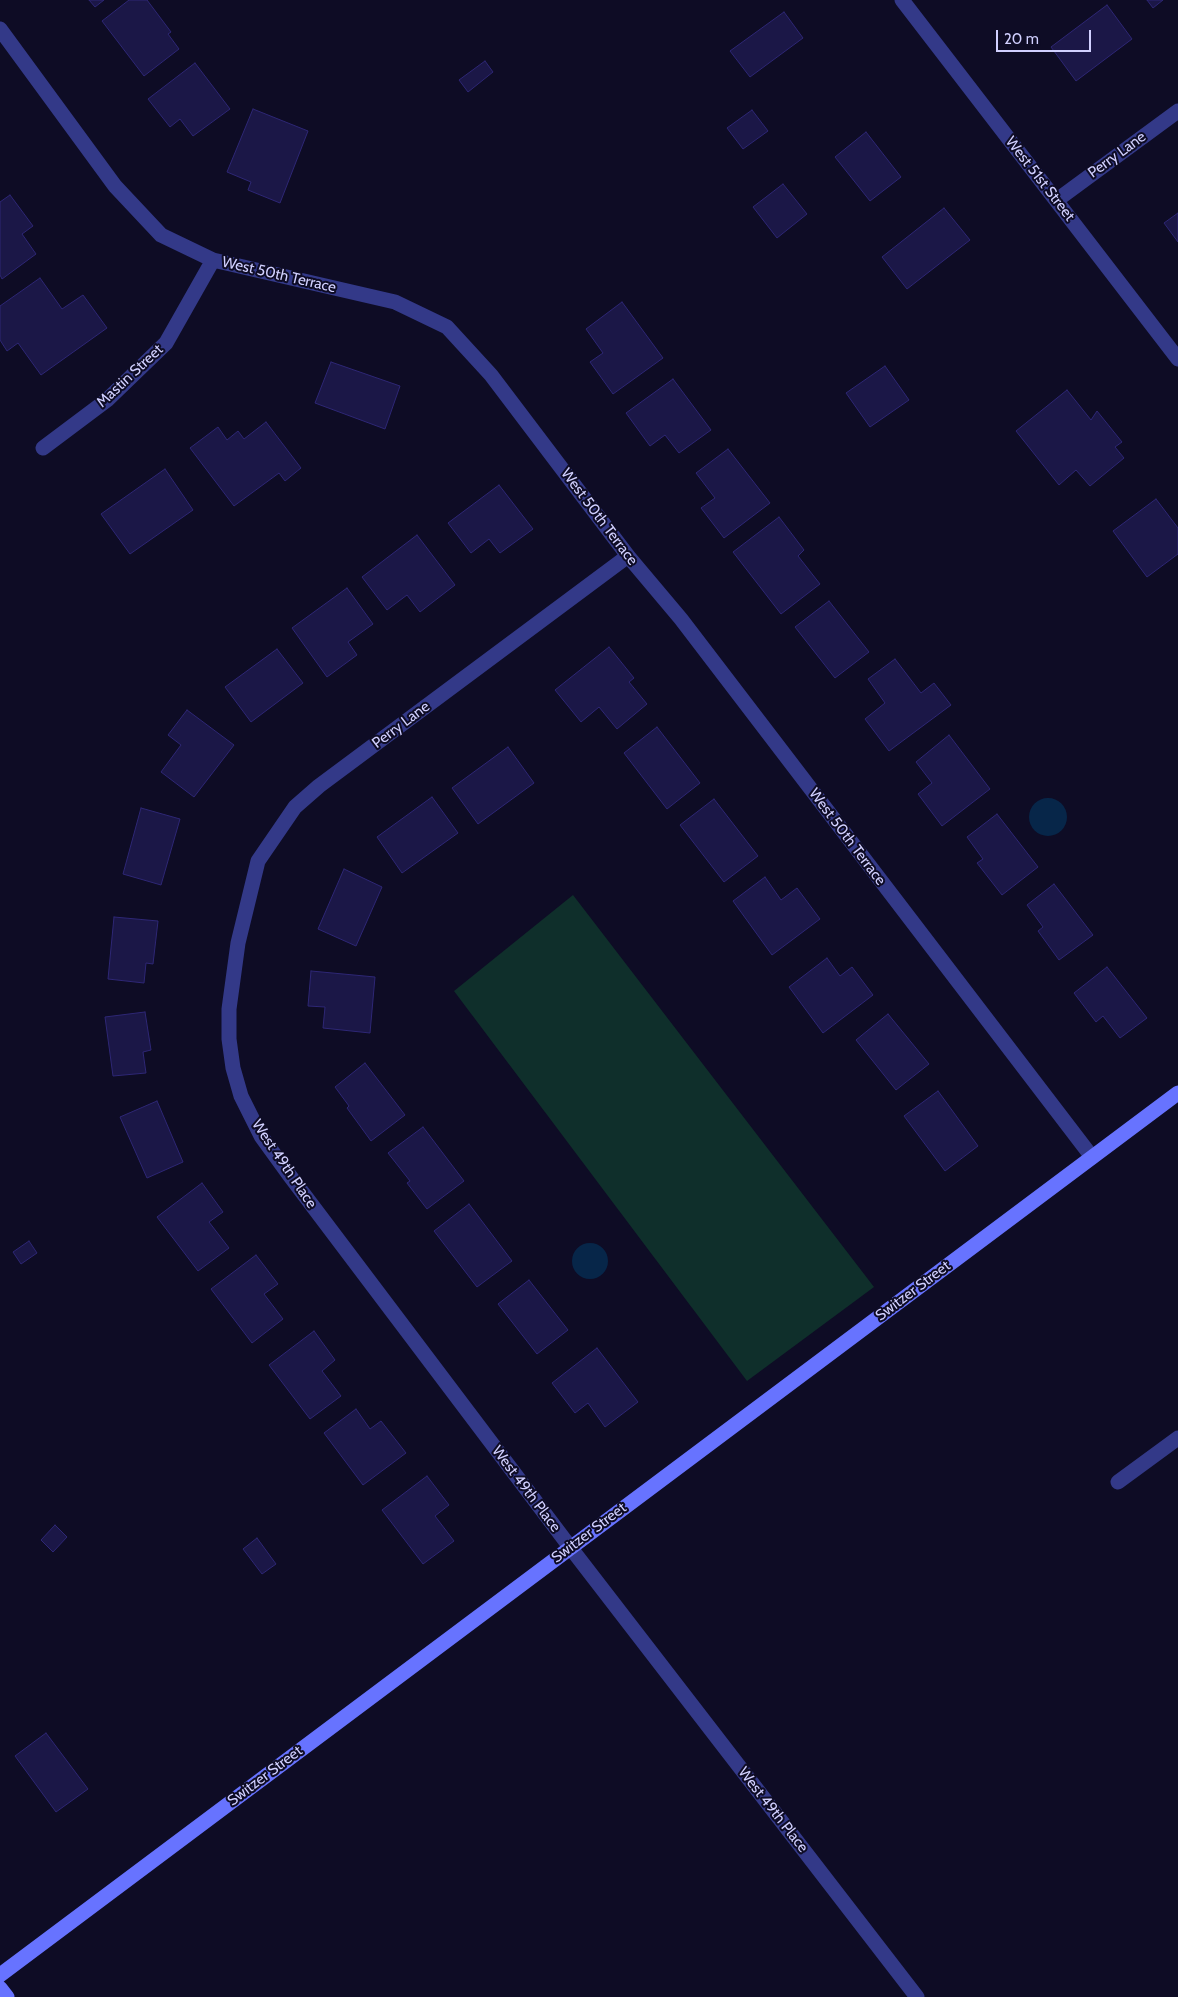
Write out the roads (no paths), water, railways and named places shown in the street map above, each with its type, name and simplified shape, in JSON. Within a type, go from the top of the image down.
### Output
[{"type":"street","name":"West 51st Street","points":[[902,0],[1178,359]]},
{"type":"street","name":"West 50th Terrace","points":[[0,30],[122,193],[161,236],[214,260],[395,302],[447,327],[491,375],[628,556],[681,620],[1092,1156]]},
{"type":"street","name":"Perry Lane","points":[[1057,200],[1178,111]]},
{"type":"street","name":"Mastin Street","points":[[43,448],[107,400],[166,343],[214,260]]},
{"type":"street","name":"Perry Lane","points":[[238,943],[258,861],[295,807],[319,786],[628,556]]},
{"type":"street","name":"West 49th Place","points":[[238,943],[228,1009],[229,1039],[233,1068],[241,1096],[261,1136],[570,1547],[917,1997]]},
{"type":"street","name":"Switzer Street","points":[[0,1975],[1178,1092]]},
{"type":"street","points":[[1118,1482],[1178,1438]]},
{"type":"street","points":[[0,1988],[7,1997]]},
{"type":"water","points":[[1048,798],[1061,804],[1067,817],[1061,830],[1048,836],[1035,830],[1029,817],[1035,804]]},
{"type":"water","points":[[590,1243],[602,1249],[608,1261],[602,1273],[590,1279],[578,1273],[572,1261],[578,1249]]}]
